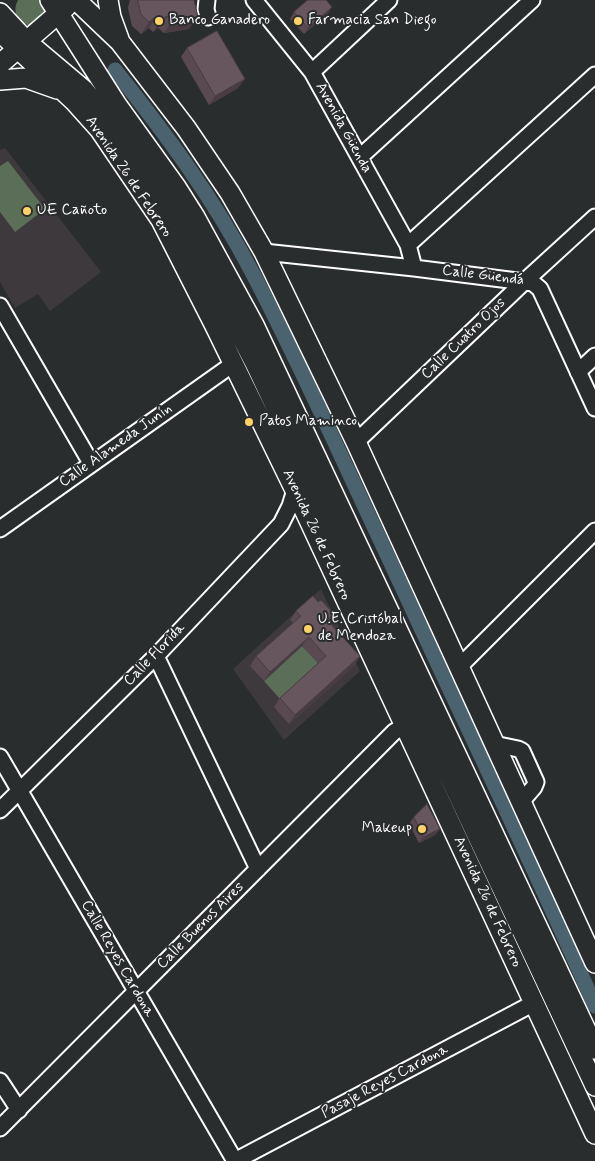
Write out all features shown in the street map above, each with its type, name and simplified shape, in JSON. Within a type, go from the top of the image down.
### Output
[{"type":"main road","points":[[0,3],[4,0]]},
{"type":"main road","points":[[0,64],[22,46],[55,7],[75,0],[120,42],[209,160],[264,252],[356,442],[595,963]]},
{"type":"main road","points":[[108,0],[111,16],[120,42]]},
{"type":"main road","name":"Avenida 26 de Febrero","points":[[55,7],[117,105],[176,187],[195,217],[254,325],[595,1049]]},
{"type":"main road","name":"Avenida 26 de Febrero","points":[[0,13],[22,46],[40,68],[100,130],[161,220],[295,490],[595,1134]]},
{"type":"main road","name":"Avenida 26 de Febrero","points":[[0,32],[84,90],[141,160],[175,209],[255,363],[595,1086]]},
{"type":"main road","points":[[0,80],[26,78],[56,89],[74,101]]},
{"type":"street","points":[[206,0],[208,17]]},
{"type":"street","name":"Avenida Güenda","points":[[254,0],[312,72],[408,245],[414,268]]},
{"type":"street","points":[[312,72],[389,0]]},
{"type":"street","points":[[360,157],[532,0]]},
{"type":"street","points":[[408,245],[595,75]]},
{"type":"street","name":"Calle Cuatro Ojos","points":[[356,442],[595,217]]},
{"type":"street","name":"Calle Güendá","points":[[264,252],[533,283],[540,289],[595,408]]},
{"type":"street","points":[[274,272],[279,263],[293,256]]},
{"type":"street","points":[[0,306],[91,463]]},
{"type":"street","points":[[578,372],[595,356]]},
{"type":"street","name":"Calle Alameda Junín","points":[[0,529],[234,364]]},
{"type":"street","name":"Calle Florida","points":[[0,810],[156,656],[281,524],[295,490]]},
{"type":"street","points":[[460,666],[595,531]]},
{"type":"street","points":[[156,656],[258,869]]},
{"type":"street","name":"Calle Buenos Aires","points":[[0,1128],[394,732],[404,726]]},
{"type":"street","name":"Calle Reyes Cardona","points":[[0,757],[235,1161]]},
{"type":"street","name":"Pasaje Reyes Cardona","points":[[235,1161],[534,1003]]},
{"type":"street","points":[[0,1082],[19,1110]]},
{"type":"shaded area","name":"UE Cañoto","points":[[5,148],[101,272],[50,311],[38,294],[15,308],[0,282],[0,150]]},
{"type":"shaded area","name":"U.E. Cristóbal de Mendoza","points":[[321,589],[360,671],[284,740],[233,669]]},
{"type":"green space","points":[[18,0],[46,0],[49,12],[33,26],[28,25],[20,21],[16,14],[15,9]]},
{"type":"green space","points":[[8,161],[45,209],[15,232],[0,212],[0,166]]},
{"type":"green space","points":[[302,646],[320,665],[281,700],[264,681]]},
{"type":"building","points":[[138,0],[194,0],[198,17],[172,21],[167,16],[161,20],[157,16],[149,22],[141,14]]},
{"type":"building","points":[[308,0],[326,0],[332,7],[308,28],[294,12]]},
{"type":"building","points":[[217,31],[245,79],[215,96],[187,48]]},
{"type":"building","points":[[313,596],[318,602],[321,600],[334,614],[327,620],[360,656],[295,715],[280,698],[326,656],[309,637],[270,672],[256,656],[301,616],[296,611]]},
{"type":"building","points":[[427,804],[440,829],[423,837],[414,817]]},
{"type":"waterway","points":[[115,70],[153,118],[205,193],[252,272],[323,417],[520,839],[595,1006]]},
{"type":"place","name":"Banco Ganadero","points":[[159,21]]},
{"type":"place","name":"Farmacia San Diego","points":[[298,21]]},
{"type":"place","name":"UE Cañoto","points":[[27,211]]},
{"type":"place","name":"Patos Maminco","points":[[249,422]]},
{"type":"place","name":"U.E. Cristóbal de Mendoza","points":[[308,629]]},
{"type":"place","name":"Makeup","points":[[422,829]]}]
